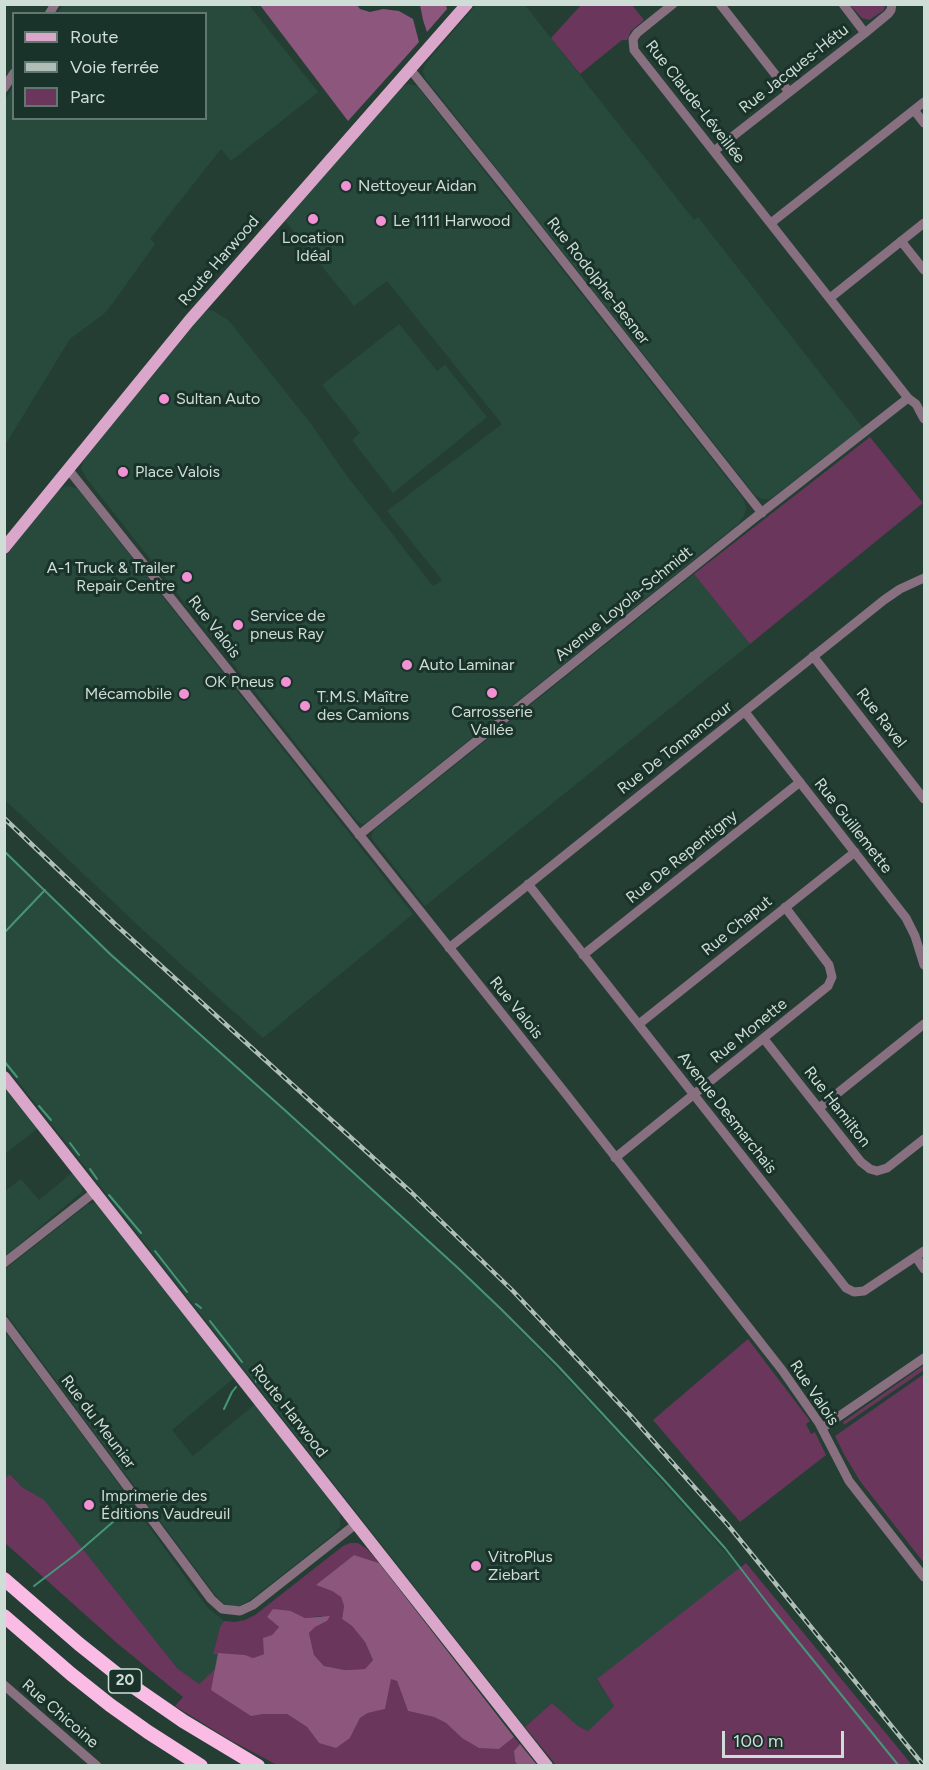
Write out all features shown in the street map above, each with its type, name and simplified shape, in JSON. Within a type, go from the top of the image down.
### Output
[{"type":"highway","name":"20","points":[[4,1578],[128,1683],[183,1721],[258,1766]]},
{"type":"highway","name":"20","points":[[4,1616],[101,1697],[148,1732],[201,1766]]},
{"type":"main road","name":"Route Harwood","points":[[4,548],[189,321],[467,4]]},
{"type":"main road","name":"Route Harwood","points":[[4,1077],[548,1766]]},
{"type":"street","name":"Rue Claude-Léveillée","points":[[673,4],[637,33],[633,39],[633,47],[637,54],[908,398],[920,409],[924,418]]},
{"type":"street","points":[[720,4],[789,92]]},
{"type":"street","name":"Rue Jacques-Hétu","points":[[843,4],[865,33]]},
{"type":"street","name":"Rue Jacques-Hétu","points":[[714,151],[865,33],[888,14],[892,4]]},
{"type":"street","name":"Rue Rodolphe-Besner","points":[[410,69],[762,513]]},
{"type":"street","points":[[771,223],[924,102]]},
{"type":"street","points":[[914,110],[924,123]]},
{"type":"street","points":[[830,297],[924,223]]},
{"type":"street","points":[[901,241],[924,270]]},
{"type":"street","name":"Avenue Loyola-Schmidt","points":[[359,835],[908,398]]},
{"type":"street","name":"Rue Valois","points":[[68,469],[787,1378],[822,1428],[849,1480],[924,1577]]},
{"type":"street","name":"Rue De Tonnancour","points":[[449,948],[892,594],[924,578]]},
{"type":"street","name":"Rue Ravel","points":[[813,656],[924,798]]},
{"type":"street","name":"Rue Guillemette","points":[[745,712],[910,924],[924,965]]},
{"type":"street","name":"Rue De Repentigny","points":[[583,955],[800,782]]},
{"type":"street","name":"Rue Chaput","points":[[639,1024],[855,852]]},
{"type":"street","name":"Avenue Desmarchais","points":[[528,885],[849,1290],[858,1292],[867,1289],[924,1251]]},
{"type":"street","name":"Rue Monette","points":[[615,1158],[826,989],[832,977],[827,962],[785,908]]},
{"type":"street","points":[[819,1108],[924,1024]]},
{"type":"street","name":"Rue Hamilton","points":[[764,1039],[861,1162],[873,1170],[880,1171],[890,1167],[924,1138]]},
{"type":"street","points":[[4,1263],[96,1191]]},
{"type":"street","points":[[916,1257],[924,1269]]},
{"type":"street","name":"Rue du Meunier","points":[[4,1321],[211,1599],[222,1609],[240,1611],[253,1605],[356,1524]]},
{"type":"street","points":[[822,1428],[924,1358]]},
{"type":"street","name":"Rue Chicoine","points":[[4,1685],[97,1766]]},
{"type":"shaded area","points":[[63,5],[249,5],[318,92],[231,161],[221,149],[150,239],[155,244],[113,303],[104,314],[70,339],[7,442],[4,440],[4,102],[12,89],[12,120],[207,120],[207,12],[59,12]]},
{"type":"shaded area","points":[[260,5],[357,5],[360,9],[370,12],[383,9],[399,11],[413,19],[419,42],[348,121]]},
{"type":"shaded area","points":[[420,5],[446,5],[447,9],[427,32],[423,20]]},
{"type":"shaded area","points":[[476,5],[525,5],[694,220],[698,217],[863,428],[770,499],[762,499],[755,495],[426,79],[423,72],[425,64]]},
{"type":"shaded area","points":[[408,84],[417,86],[742,497],[746,509],[738,524],[362,824],[357,821],[87,479],[81,468],[86,456],[198,320],[208,310],[213,311],[228,320],[234,327],[311,424],[344,472],[433,586],[442,580],[387,511],[502,424],[387,281],[354,306],[286,222],[283,222],[402,87]]},
{"type":"shaded area","points":[[399,324],[437,371],[445,365],[487,417],[393,493],[352,440],[360,433],[322,385]]},
{"type":"shaded area","points":[[66,486],[76,488],[80,492],[413,914],[263,1038],[143,930],[5,800],[4,558],[58,490]]},
{"type":"shaded area","points":[[694,574],[750,644],[425,906],[373,840],[371,836],[374,830]]},
{"type":"shaded area","points":[[4,851],[181,1017],[478,1286],[617,1432],[745,1574],[597,1680],[614,1706],[588,1731],[578,1726],[552,1703],[525,1727],[5,1065]]},
{"type":"shaded area","points":[[4,1087],[38,1128],[5,1154],[4,1154]]},
{"type":"shaded area","points":[[73,1172],[82,1184],[82,1192],[5,1256],[4,1189],[6,1190],[21,1179],[39,1200]]},
{"type":"shaded area","points":[[96,1203],[234,1378],[172,1430],[193,1456],[255,1404],[340,1514],[340,1527],[333,1535],[250,1600],[239,1606],[234,1607],[223,1603],[213,1592],[5,1312],[4,1270],[87,1205]]},
{"type":"shaded area","points":[[4,1331],[93,1449],[198,1595],[208,1608],[224,1621],[220,1627],[213,1654],[218,1653],[216,1668],[199,1684],[177,1668],[62,1523],[11,1474],[5,1478]]},
{"type":"shaded area","points":[[354,1555],[379,1563],[514,1737],[499,1749],[479,1748],[462,1738],[446,1723],[434,1717],[408,1711],[397,1681],[391,1679],[385,1709],[368,1713],[360,1718],[350,1738],[336,1748],[319,1743],[307,1727],[287,1714],[251,1716],[211,1690],[218,1653],[245,1655],[253,1658],[264,1654],[263,1638],[272,1635],[279,1627],[267,1617],[273,1609],[291,1611],[305,1618],[330,1616],[327,1621],[309,1633],[314,1655],[324,1666],[345,1670],[365,1669],[373,1660],[365,1642],[352,1626],[342,1619],[344,1606],[341,1597],[316,1585]]},
{"type":"shaded area","points":[[520,1744],[537,1765],[517,1765],[514,1751]]},
{"type":"green space","points":[[581,5],[632,5],[644,20],[631,31],[627,40],[622,40],[580,74],[551,38]]},
{"type":"green space","points":[[850,5],[885,5],[884,10],[869,20],[862,18]]},
{"type":"green space","points":[[870,437],[923,503],[750,644],[694,574]]},
{"type":"green space","points":[[748,1339],[810,1421],[806,1424],[811,1434],[815,1432],[826,1455],[740,1522],[653,1420]]},
{"type":"green space","points":[[924,1365],[924,1370],[844,1425],[843,1422]]},
{"type":"green space","points":[[924,1374],[924,1563],[860,1481],[835,1436]]},
{"type":"green space","points":[[10,1474],[22,1487],[44,1500],[177,1668],[199,1684],[216,1668],[212,1690],[263,1714],[287,1714],[307,1727],[319,1743],[350,1738],[360,1718],[368,1713],[385,1709],[390,1678],[397,1681],[408,1711],[434,1717],[446,1723],[462,1738],[499,1749],[514,1737],[520,1744],[514,1751],[517,1765],[277,1765],[230,1740],[175,1706],[183,1697],[118,1644],[5,1543],[5,1478]]},
{"type":"green space","points":[[358,1543],[367,1549],[379,1563],[354,1555],[317,1585],[341,1597],[344,1606],[342,1619],[352,1626],[365,1642],[373,1660],[365,1669],[345,1670],[324,1666],[314,1655],[309,1633],[327,1621],[322,1616],[305,1618],[291,1611],[267,1617],[279,1627],[272,1635],[264,1639],[264,1654],[253,1658],[244,1655],[213,1654],[220,1627],[224,1621],[235,1622],[255,1615],[343,1546]]},
{"type":"green space","points":[[746,1563],[912,1765],[556,1765],[525,1727],[552,1703],[578,1726],[588,1731],[614,1706],[597,1679]]},
{"type":"waterway","points":[[4,851],[110,954],[458,1268],[558,1366],[725,1548],[899,1766]]},
{"type":"waterway","points":[[4,933],[45,890]]},
{"type":"waterway","points":[[4,1061],[17,1077]]},
{"type":"waterway","points":[[39,1106],[51,1120]]},
{"type":"waterway","points":[[70,1143],[79,1155]]},
{"type":"waterway","points":[[90,1169],[97,1179]]},
{"type":"waterway","points":[[109,1195],[141,1233]]},
{"type":"waterway","points":[[155,1251],[187,1292]]},
{"type":"waterway","points":[[196,1304],[201,1308]]},
{"type":"waterway","points":[[210,1321],[242,1362]]},
{"type":"waterway","points":[[250,1372],[256,1378],[256,1382]]},
{"type":"waterway","points":[[224,1409],[236,1387]]},
{"type":"waterway","points":[[34,1586],[76,1554],[129,1508]]},
{"type":"railway","points":[[4,818],[116,925],[411,1192],[513,1291],[630,1415],[728,1525],[924,1766]]},
{"type":"place","name":"Nettoyeur Aidan","points":[[346,186]]},
{"type":"place","name":"Location Idéal","points":[[313,219]]},
{"type":"place","name":"Le 1111 Harwood","points":[[381,221]]},
{"type":"place","name":"Sultan Auto","points":[[164,399]]},
{"type":"place","name":"Place Valois","points":[[123,472]]},
{"type":"place","name":"A-1 Truck & Trailer Repair Centre","points":[[187,577]]},
{"type":"place","name":"Service de pneus Ray","points":[[238,625]]},
{"type":"place","name":"Auto Laminar","points":[[407,665]]},
{"type":"place","name":"OK Pneus","points":[[286,682]]},
{"type":"place","name":"Carrosserie Vallée","points":[[492,693]]},
{"type":"place","name":"Mécamobile","points":[[184,694]]},
{"type":"place","name":"T.M.S. Maître des Camions","points":[[305,706]]},
{"type":"place","name":"Imprimerie des Éditions Vaudreuil","points":[[89,1505]]},
{"type":"place","name":"VitroPlus Ziebart","points":[[476,1566]]}]
